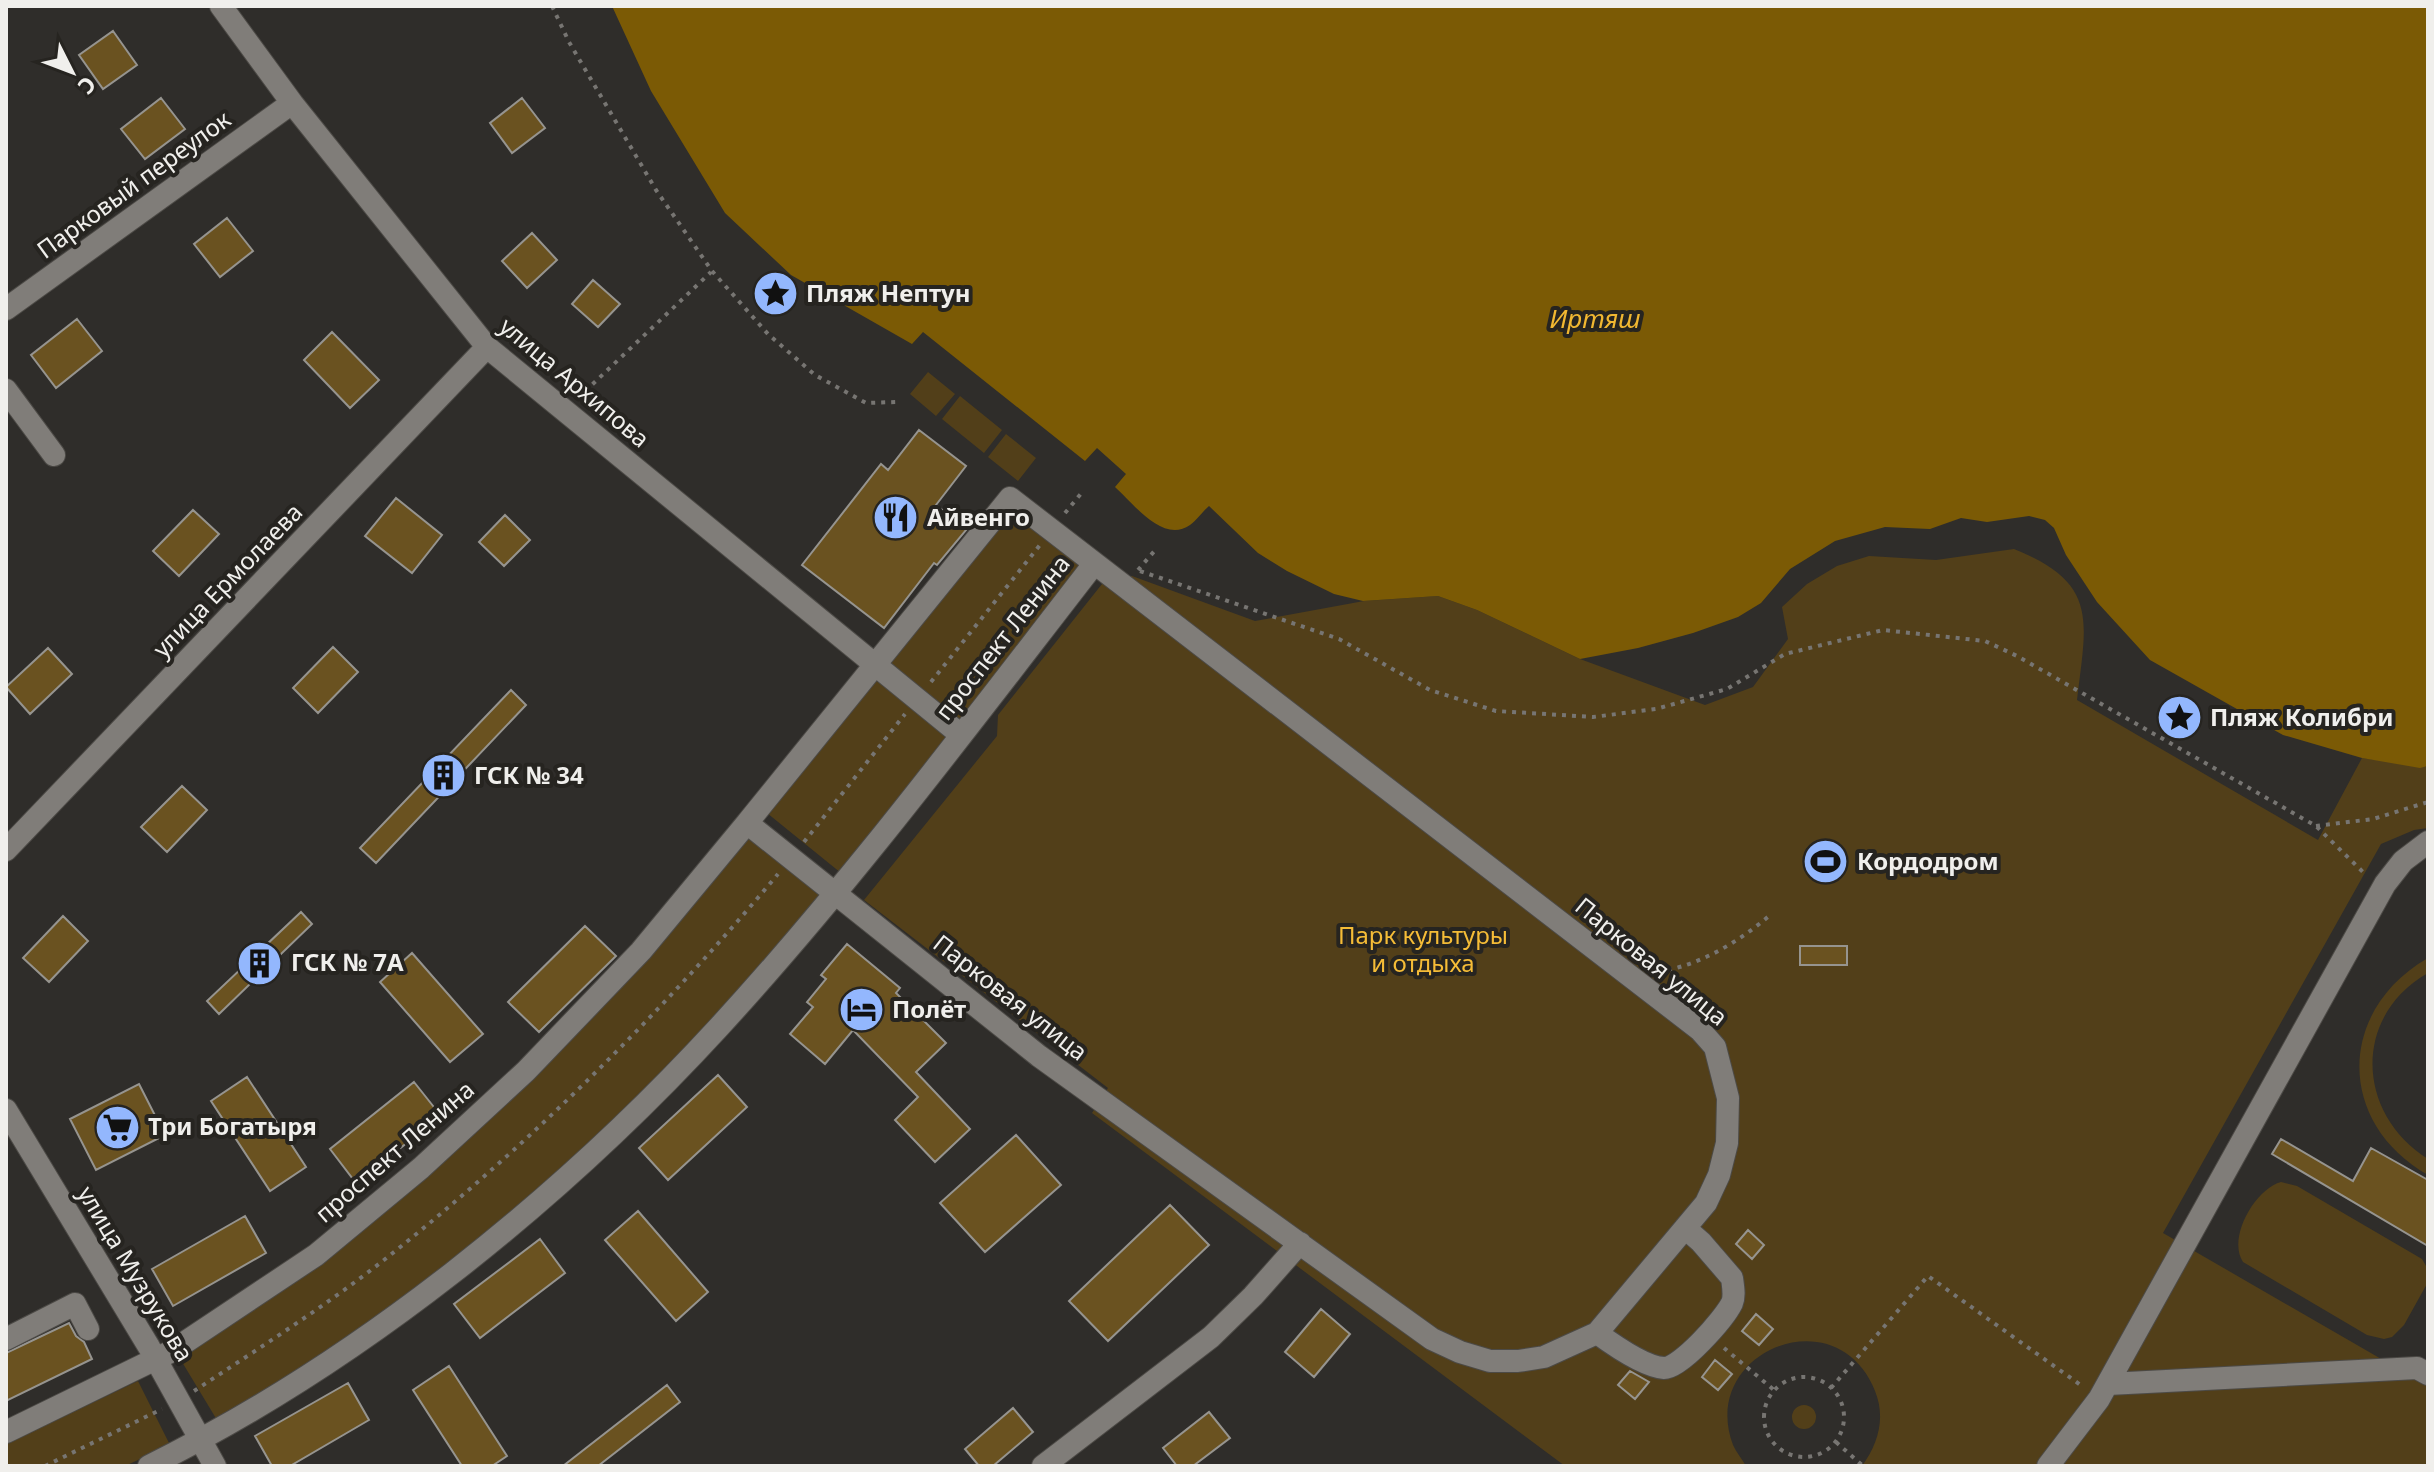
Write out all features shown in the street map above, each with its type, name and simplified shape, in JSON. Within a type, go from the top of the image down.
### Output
[{"type":"street","name":"улица Архипова","points":[[221,6],[292,103],[487,347],[961,735]]},
{"type":"street","name":"Парковый переулок","points":[[6,309],[292,103]]},
{"type":"street","name":"улица Ермолаева","points":[[6,850],[487,347]]},
{"type":"street","points":[[6,390],[54,455]]},
{"type":"street","name":"проспект Ленина","points":[[6,1432],[156,1360],[316,1255],[421,1168],[526,1071],[641,951],[1010,498],[1098,567],[835,893],[720,1026],[649,1100],[472,1256],[339,1354],[201,1439],[149,1466]]},
{"type":"street","name":"Парковая улица","points":[[835,893],[1039,1056],[1432,1339],[1460,1352],[1490,1361],[1518,1361],[1544,1357],[1597,1333],[1706,1203],[1719,1175],[1727,1143],[1728,1098],[1723,1068],[1715,1047],[1700,1030],[1098,567]]},
{"type":"street","points":[[747,823],[835,893]]},
{"type":"street","points":[[2048,1466],[2103,1392],[2385,884],[2403,861],[2428,842]]},
{"type":"street","name":"улица Музрукова","points":[[6,1110],[156,1360],[215,1466]]},
{"type":"street","points":[[1597,1333],[1654,1366],[1668,1368],[1681,1362],[1707,1334],[1732,1303],[1732,1278],[1685,1228]]},
{"type":"street","points":[[1043,1466],[1211,1337],[1300,1243]]},
{"type":"street","points":[[6,1339],[75,1304],[88,1329]]},
{"type":"street","points":[[2103,1392],[2417,1368],[2428,1374]]},
{"type":"path","points":[[552,6],[569,42],[656,190],[712,271],[768,334],[815,375],[866,403],[896,402]]},
{"type":"path","points":[[564,411],[712,271]]},
{"type":"path","points":[[1138,570],[1157,548]]},
{"type":"path","points":[[1098,567],[1138,570],[1339,639],[1430,690],[1496,711],[1593,717],[1656,709],[1727,689],[1785,654],[1883,630],[1985,641],[2017,656],[2316,826],[2365,873],[2378,899]]},
{"type":"path","points":[[2316,826],[2373,819],[2428,802]]},
{"type":"path","points":[[1632,977],[1677,969],[1739,941],[1769,916]]},
{"type":"path","points":[[1831,1388],[1928,1276],[2103,1392]]},
{"type":"path","points":[[1707,1334],[1774,1390]]},
{"type":"path","points":[[1808,1377],[1831,1388],[1839,1397],[1844,1420],[1836,1442],[1827,1451],[1802,1457],[1779,1449],[1765,1428],[1767,1401],[1774,1390],[1795,1378],[1808,1377]]},
{"type":"path","points":[[1836,1442],[1863,1466]]},
{"type":"green space","points":[[928,372],[955,394],[936,416],[910,394]]},
{"type":"green space","points":[[960,396],[1002,430],[984,453],[942,419]]},
{"type":"green space","points":[[1006,434],[1036,458],[1018,481],[988,457]]},
{"type":"green space","points":[[1012,507],[1086,564],[960,724],[887,664]]},
{"type":"green space","name":"Парк культуры и отдыха","points":[[2014,549],[2042,562],[2074,591],[2084,627],[2077,700],[2318,840],[2362,758],[2428,767],[2428,828],[2414,830],[2381,844],[2163,1233],[2428,1386],[2428,1466],[1862,1466],[1879,1430],[1880,1411],[1875,1391],[1857,1362],[1832,1346],[1804,1341],[1777,1347],[1753,1362],[1735,1384],[1727,1412],[1733,1445],[1746,1466],[1565,1466],[1092,1113],[1108,1088],[864,900],[997,736],[998,715],[1102,584],[1132,576],[1255,621],[1364,601],[1438,596],[1477,610],[1580,659],[1705,705],[1753,687],[1788,639],[1782,607],[1807,584],[1837,566],[1869,556],[1936,560]]},
{"type":"green space","points":[[879,676],[951,734],[841,873],[767,813]]},
{"type":"green space","points":[[749,837],[821,895],[715,1020],[644,1094],[543,1185],[434,1276],[321,1355],[217,1420],[179,1357],[536,1075],[657,948]]},
{"type":"green space","points":[[2428,958],[2428,973],[2403,991],[2386,1014],[2376,1039],[2372,1065],[2376,1092],[2387,1117],[2404,1140],[2428,1159],[2428,1175],[2398,1153],[2376,1126],[2364,1097],[2359,1066],[2364,1036],[2377,1007],[2398,980]]},
{"type":"green space","points":[[2281,1182],[2297,1186],[2422,1259],[2428,1282],[2404,1325],[2392,1337],[2384,1339],[2367,1335],[2243,1262],[2239,1240],[2246,1216],[2262,1194]]},
{"type":"green space","points":[[138,1381],[170,1445],[125,1466],[6,1466],[6,1444]]},
{"type":"green space","points":[[1804,1405],[1813,1408],[1816,1417],[1813,1426],[1804,1429],[1795,1426],[1792,1417],[1795,1408]]},
{"type":"water","name":"Иртяш","points":[[612,6],[2428,6],[2428,766],[2420,768],[2362,758],[2283,735],[2150,660],[2097,602],[2066,555],[2054,528],[2045,520],[2029,516],[1987,522],[1961,518],[1930,529],[1885,527],[1835,541],[1790,569],[1761,603],[1738,617],[1638,648],[1580,659],[1477,610],[1438,596],[1363,601],[1334,594],[1258,553],[1209,506],[1193,523],[1180,530],[1159,526],[1115,487],[1126,474],[1097,448],[1085,461],[923,332],[912,344],[791,275],[725,213],[651,91]]},
{"type":"building","points":[[113,31],[137,65],[103,89],[79,55]]},
{"type":"building","points":[[161,98],[185,129],[145,159],[121,129]]},
{"type":"building","points":[[522,98],[545,128],[512,153],[490,123]]},
{"type":"building","points":[[227,218],[253,251],[220,277],[194,244]]},
{"type":"building","points":[[532,233],[557,260],[527,288],[502,261]]},
{"type":"building","points":[[593,280],[620,304],[598,327],[572,304]]},
{"type":"building","points":[[77,319],[102,351],[56,388],[31,355]]},
{"type":"building","points":[[332,332],[379,380],[350,408],[304,360]]},
{"type":"building","name":"Айвенго","points":[[919,430],[966,466],[936,505],[967,529],[937,565],[934,563],[884,628],[802,565],[881,464],[888,470]]},
{"type":"building","points":[[396,498],[442,535],[412,573],[365,536]]},
{"type":"building","points":[[193,510],[219,534],[179,576],[153,551]]},
{"type":"building","points":[[505,515],[530,540],[504,566],[479,542]]},
{"type":"building","points":[[333,647],[358,672],[318,713],[293,688]]},
{"type":"building","points":[[48,648],[72,674],[30,714],[6,687]]},
{"type":"building","name":"ГСК № 34","points":[[511,690],[526,705],[376,863],[360,848]]},
{"type":"building","points":[[182,786],[207,810],[167,852],[141,827]]},
{"type":"building","name":"ГСК № 7А","points":[[301,912],[312,924],[219,1014],[207,1001]]},
{"type":"building","points":[[63,916],[88,941],[49,982],[23,958]]},
{"type":"building","points":[[585,926],[616,956],[539,1032],[508,1002]]},
{"type":"building","points":[[847,944],[900,988],[896,993],[946,1043],[916,1072],[970,1129],[935,1162],[895,1120],[918,1097],[853,1030],[825,1064],[790,1034],[813,1007],[807,1002],[826,979],[821,975]]},
{"type":"building","points":[[1800,946],[1847,946],[1847,965],[1800,965]]},
{"type":"building","points":[[412,953],[483,1034],[450,1062],[380,982]]},
{"type":"building","points":[[718,1075],[747,1107],[668,1180],[639,1148]]},
{"type":"building","points":[[247,1077],[306,1167],[270,1191],[211,1101]]},
{"type":"building","points":[[414,1082],[441,1116],[356,1183],[330,1149]]},
{"type":"building","name":"Три Богатыря","points":[[139,1084],[165,1135],[96,1170],[70,1119]]},
{"type":"building","points":[[1016,1135],[1061,1185],[985,1252],[940,1203]]},
{"type":"building","points":[[2281,1139],[2353,1181],[2371,1148],[2428,1180],[2428,1246],[2272,1154]]},
{"type":"building","points":[[1170,1205],[1209,1245],[1108,1341],[1069,1301]]},
{"type":"building","points":[[638,1211],[708,1292],[676,1321],[605,1240]]},
{"type":"building","points":[[245,1216],[266,1253],[173,1306],[152,1269]]},
{"type":"building","points":[[1748,1230],[1764,1245],[1752,1259],[1736,1244]]},
{"type":"building","points":[[540,1239],[565,1273],[480,1338],[454,1304]]},
{"type":"building","points":[[1321,1309],[1350,1334],[1314,1377],[1285,1352]]},
{"type":"building","points":[[1756,1314],[1773,1329],[1759,1345],[1742,1331]]},
{"type":"building","points":[[69,1323],[76,1336],[84,1342],[92,1359],[6,1401],[6,1353]]},
{"type":"building","points":[[1715,1360],[1732,1374],[1718,1390],[1702,1377]]},
{"type":"building","points":[[449,1366],[507,1456],[492,1466],[462,1466],[413,1390]]},
{"type":"building","points":[[1630,1371],[1649,1382],[1635,1399],[1618,1385]]},
{"type":"building","points":[[348,1383],[369,1420],[290,1466],[272,1466],[255,1436]]},
{"type":"building","points":[[667,1385],[680,1402],[598,1466],[563,1466]]},
{"type":"building","points":[[1013,1408],[1033,1432],[993,1466],[979,1466],[965,1449]]},
{"type":"building","points":[[1209,1412],[1230,1438],[1193,1466],[1177,1466],[1163,1448]]},
{"type":"place","name":"Пляж Нептун","points":[[775,294]]},
{"type":"place","name":"Айвенго","points":[[896,518]]},
{"type":"place","name":"Пляж Колибри","points":[[2179,718]]},
{"type":"place","name":"ГСК № 34","points":[[443,776]]},
{"type":"place","name":"Кордодром","points":[[1826,862]]},
{"type":"place","name":"ГСК № 7А","points":[[260,963]]},
{"type":"place","name":"Полёт","points":[[861,1010]]},
{"type":"place","name":"Три Богатыря","points":[[117,1127]]}]
